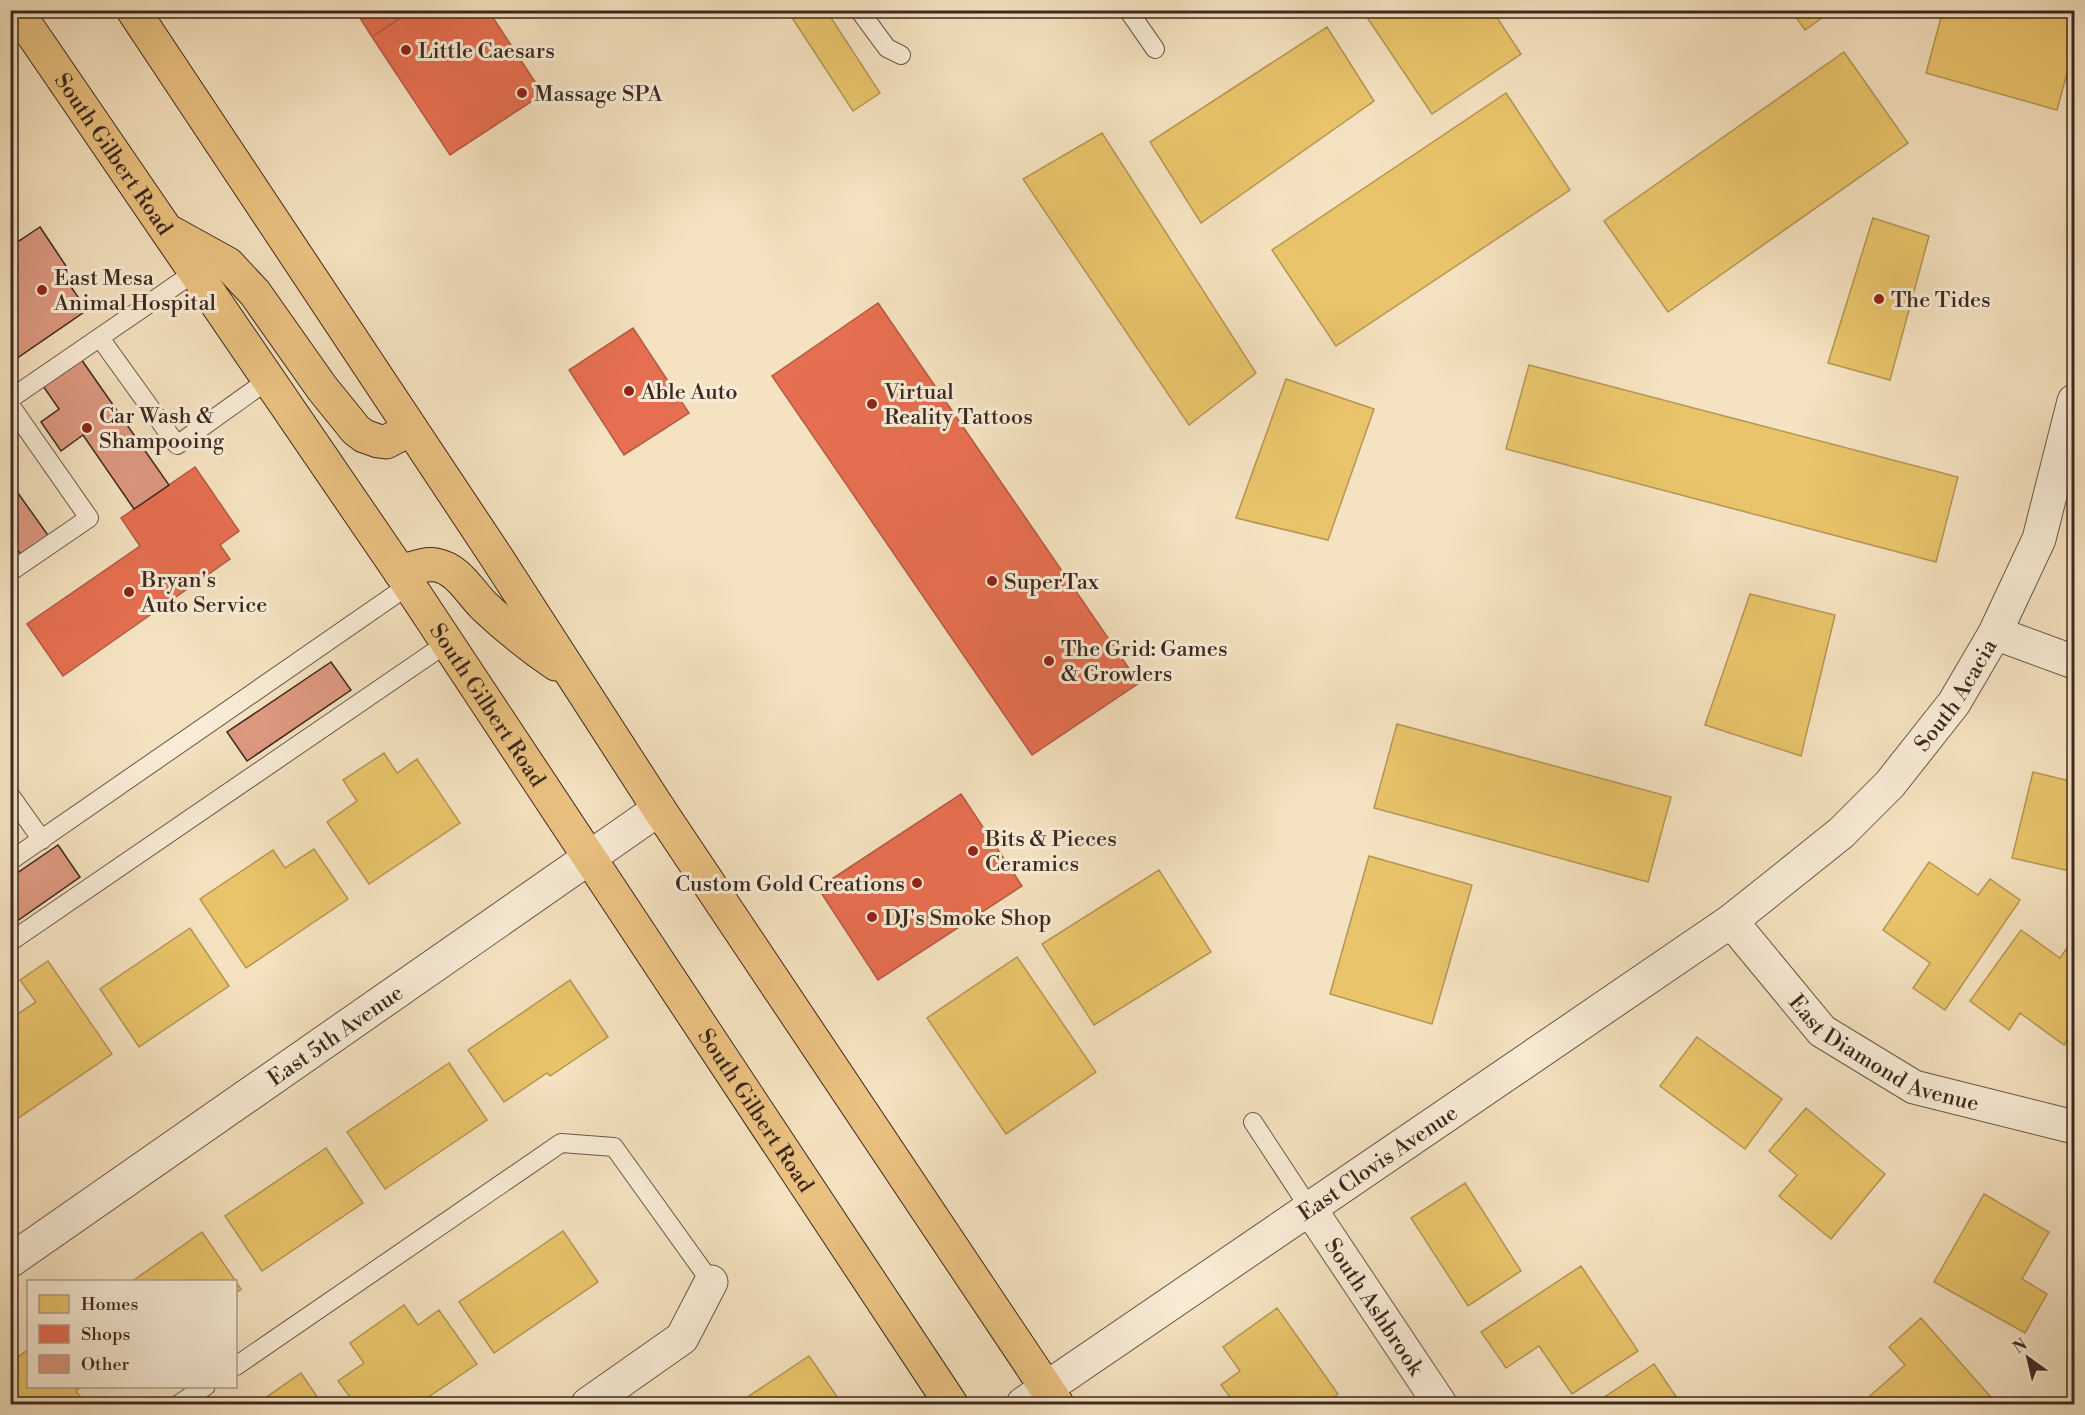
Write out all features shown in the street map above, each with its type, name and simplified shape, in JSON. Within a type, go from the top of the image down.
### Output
[{"type":"main road","name":"South Gilbert Road","points":[[16,10],[447,643],[951,1404]]},
{"type":"main road","points":[[133,10],[574,678],[1042,1399]]},
{"type":"main road","points":[[165,229],[228,264],[255,293],[322,388],[356,430],[371,438],[386,442],[411,429]]},
{"type":"main road","points":[[404,579],[428,565],[447,569],[463,581],[483,605],[512,630],[574,678]]},
{"type":"street","name":"South Acacia","points":[[1731,921],[1841,833],[1890,784],[1954,703],[1995,633],[2038,539],[2074,401]]},
{"type":"street","points":[[1995,633],[2074,662]]},
{"type":"street","name":"East 5th Avenue","points":[[10,1261],[659,810]]},
{"type":"street","name":"East Diamond Avenue","points":[[1731,921],[1822,1031],[1914,1087],[2074,1127]]},
{"type":"street","name":"East Clovis Avenue","points":[[1042,1399],[1310,1209],[1731,921]]},
{"type":"street","name":"South Ashbrook","points":[[1310,1209],[1440,1404]]},
{"type":"street","points":[[588,1404],[682,1338],[711,1282]]},
{"type":"lane","points":[[859,10],[887,48],[901,55]]},
{"type":"lane","points":[[1128,10],[1155,50]]},
{"type":"lane","points":[[10,399],[195,272]]},
{"type":"lane","points":[[100,338],[177,445],[268,380]]},
{"type":"lane","points":[[10,405],[89,518],[11,570]]},
{"type":"lane","points":[[10,861],[404,579]]},
{"type":"lane","points":[[10,942],[447,643]]},
{"type":"lane","points":[[10,795],[42,840]]},
{"type":"lane","points":[[1253,1122],[1310,1209]]},
{"type":"lane","points":[[237,1365],[561,1143],[614,1147],[711,1282]]},
{"type":"lane","points":[[179,1404],[203,1388]]},
{"type":"building: Homes","points":[[787,10],[826,10],[880,93],[853,111]]},
{"type":"building: Homes","points":[[1362,10],[1492,10],[1521,54],[1432,114]]},
{"type":"building: Homes","points":[[1791,10],[1833,10],[1805,30]]},
{"type":"building: Homes","points":[[1943,10],[2074,10],[2074,48],[2057,110],[1926,73]]},
{"type":"building: Homes","points":[[1327,27],[1374,101],[1201,223],[1150,142]]},
{"type":"building: Homes","points":[[1844,52],[1908,143],[1668,312],[1604,221]]},
{"type":"building: Homes","points":[[1506,93],[1570,190],[1336,346],[1272,250]]},
{"type":"building: Homes","points":[[1102,133],[1256,373],[1189,425],[1023,179]]},
{"type":"building: Homes","name":"The Tides","points":[[1873,218],[1929,236],[1890,380],[1828,363]]},
{"type":"building: Homes","points":[[1529,365],[1958,477],[1936,562],[1506,449]]},
{"type":"building: Homes","points":[[1286,379],[1374,409],[1328,540],[1236,518]]},
{"type":"building: Homes","points":[[1750,594],[1835,615],[1801,756],[1705,725]]},
{"type":"building: Homes","points":[[1397,724],[1671,797],[1648,882],[1374,808]]},
{"type":"building: Homes","points":[[384,753],[397,773],[417,759],[460,823],[369,884],[327,822],[357,801],[343,780]]},
{"type":"building: Homes","points":[[2033,772],[2074,782],[2074,872],[2012,858]]},
{"type":"building: Homes","points":[[314,849],[348,899],[246,968],[200,899],[273,850],[285,868]]},
{"type":"building: Homes","points":[[1369,856],[1472,885],[1432,1024],[1330,994]]},
{"type":"building: Homes","points":[[1929,862],[1978,895],[1990,879],[2020,900],[1945,1010],[1913,988],[1930,963],[1883,930]]},
{"type":"building: Homes","points":[[1159,870],[1211,952],[1094,1025],[1042,944]]},
{"type":"building: Homes","points":[[190,928],[229,986],[139,1047],[100,989]]},
{"type":"building: Homes","points":[[2021,930],[2060,958],[2072,941],[2074,943],[2074,1030],[2064,1045],[2020,1013],[2009,1030],[1970,1001]]},
{"type":"building: Homes","points":[[1017,957],[1096,1072],[1006,1134],[927,1018]]},
{"type":"building: Homes","points":[[48,961],[112,1054],[11,1123],[10,1019],[36,1002],[20,980]]},
{"type":"building: Homes","points":[[570,980],[608,1037],[550,1076],[547,1073],[504,1102],[468,1050]]},
{"type":"building: Homes","points":[[1697,1037],[1782,1099],[1745,1149],[1660,1086]]},
{"type":"building: Homes","points":[[449,1063],[487,1120],[385,1189],[347,1132]]},
{"type":"building: Homes","points":[[1806,1108],[1885,1174],[1831,1239],[1779,1196],[1797,1175],[1769,1151]]},
{"type":"building: Homes","points":[[326,1148],[363,1203],[262,1271],[225,1216]]},
{"type":"building: Homes","points":[[1465,1183],[1521,1271],[1468,1306],[1411,1218]]},
{"type":"building: Homes","points":[[1984,1194],[2049,1232],[2022,1279],[2047,1294],[2025,1333],[1934,1282]]},
{"type":"building: Homes","points":[[563,1231],[598,1282],[494,1353],[459,1302]]},
{"type":"building: Homes","points":[[202,1232],[235,1280],[134,1280]]},
{"type":"building: Homes","points":[[1581,1266],[1638,1351],[1572,1394],[1539,1346],[1506,1368],[1481,1332]]},
{"type":"building: Homes","points":[[404,1305],[418,1325],[439,1310],[477,1364],[418,1404],[355,1404],[338,1381],[364,1363],[350,1343]]},
{"type":"building: Homes","points":[[1277,1308],[1338,1394],[1323,1404],[1278,1404],[1274,1399],[1266,1404],[1235,1404],[1221,1385],[1240,1371],[1223,1347]]},
{"type":"building: Homes","points":[[1921,1318],[1997,1404],[1862,1403],[1905,1365],[1889,1347]]},
{"type":"building: Homes","points":[[27,1351],[27,1388],[80,1388],[76,1391],[85,1404],[10,1404],[10,1362]]},
{"type":"building: Homes","points":[[809,1356],[842,1404],[737,1404]]},
{"type":"building: Homes","points":[[1654,1364],[1681,1404],[1594,1404]]},
{"type":"building: Homes","points":[[301,1373],[322,1404],[258,1404],[258,1403]]},
{"type":"building: Shops","points":[[355,10],[412,10],[372,37]]},
{"type":"building: Shops","points":[[412,10],[488,10],[543,94],[450,155],[372,37]]},
{"type":"building: Shops","points":[[878,303],[1139,683],[1032,755],[772,376]]},
{"type":"building: Shops","name":"Able Auto","points":[[633,328],[689,413],[624,455],[569,370]]},
{"type":"building: Shops","name":"Bryan's Auto Service","points":[[195,467],[239,531],[220,545],[230,559],[63,676],[27,624],[140,546],[121,518]]},
{"type":"building: Shops","points":[[961,794],[1022,886],[878,980],[818,888]]},
{"type":"building: Other","name":"East Mesa Animal Hospital","points":[[40,227],[66,266],[60,271],[87,310],[10,363],[10,247]]},
{"type":"building: Other","name":"Car Wash & Shampooing","points":[[81,359],[169,485],[134,509],[83,435],[61,451],[41,422],[59,409],[43,386]]},
{"type":"building: Other","points":[[10,482],[50,538],[23,557],[10,540]]},
{"type":"building: Other","points":[[331,662],[351,690],[247,761],[227,732]]},
{"type":"building: Other","points":[[58,845],[80,877],[10,926],[10,878]]},
{"type":"place","name":"Little Caesars","points":[[406,50]]},
{"type":"place","name":"Massage SPA","points":[[522,93]]},
{"type":"place","name":"East Mesa Animal Hospital","points":[[42,290]]},
{"type":"place","name":"The Tides","points":[[1879,299]]},
{"type":"place","name":"Able Auto","points":[[629,391]]},
{"type":"place","name":"Virtual Reality Tattoos","points":[[872,404]]},
{"type":"place","name":"Car Wash & Shampooing","points":[[87,428]]},
{"type":"place","name":"SuperTax","points":[[992,581]]},
{"type":"place","name":"Bryan's Auto Service","points":[[129,592]]},
{"type":"place","name":"The Grid: Games & Growlers","points":[[1049,661]]},
{"type":"place","name":"Bits & Pieces Ceramics","points":[[973,851]]},
{"type":"place","name":"Custom Gold Creations","points":[[917,883]]},
{"type":"place","name":"DJ's Smoke Shop","points":[[872,917]]}]
